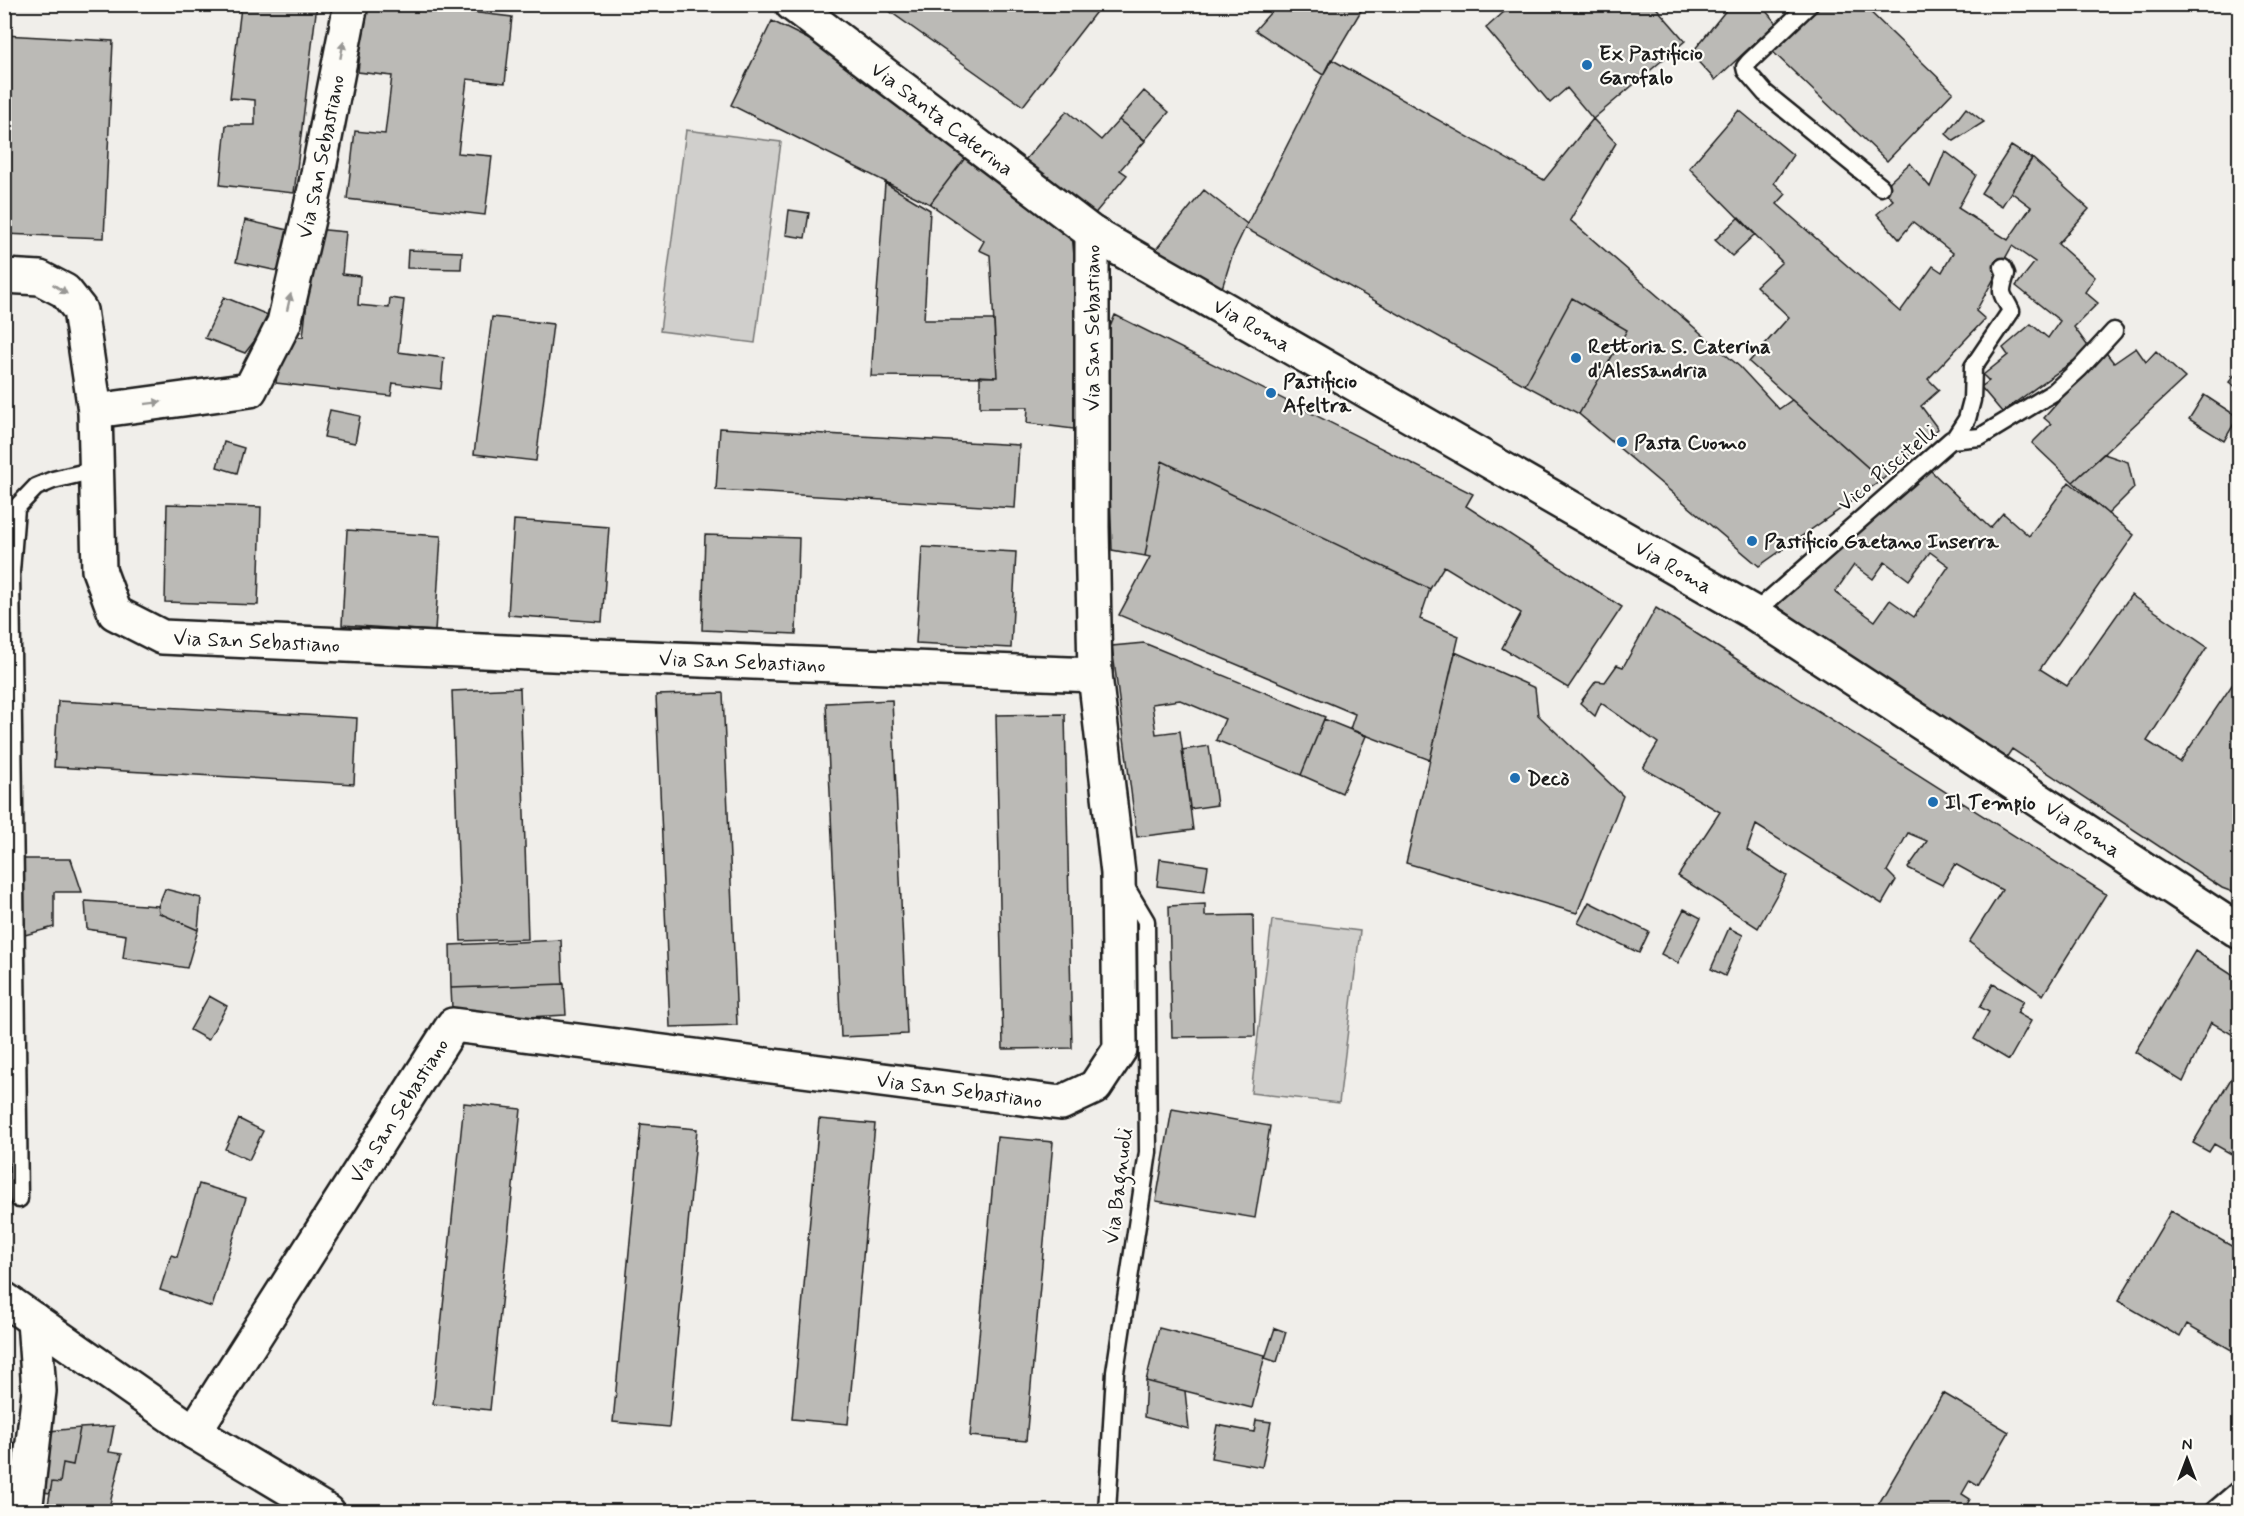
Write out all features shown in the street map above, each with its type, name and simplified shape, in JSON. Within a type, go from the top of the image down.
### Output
[{"type":"street","name":"Via San Sebastiano","points":[[351,4],[315,189],[284,323],[250,390],[95,411],[99,570],[115,613],[162,637],[597,657],[1095,675]]},
{"type":"street","name":"Via Santa Caterina","points":[[792,4],[1092,233]]},
{"type":"street","name":"Via San Sebastiano","points":[[194,1432],[453,1025],[1061,1103],[1095,1087],[1120,1049],[1118,873],[1095,675],[1092,527],[1092,233]]},
{"type":"street","name":"Via Roma","points":[[1092,233],[1754,613],[2240,932]]},
{"type":"street","points":[[4,276],[40,278],[65,291],[80,310],[95,411]]},
{"type":"street","points":[[4,1299],[194,1432],[328,1512]]},
{"type":"street","points":[[25,1512],[39,1391],[34,1320]]},
{"type":"lane","points":[[1809,4],[1745,67],[1746,71],[1765,93],[1881,187]]},
{"type":"lane","points":[[1954,439],[1967,419],[1972,400],[1973,367],[2011,311],[2002,297],[2001,291],[2006,274],[2002,267]]},
{"type":"lane","name":"Vico Piscitelli","points":[[1754,613],[1954,439],[1980,436],[2054,392],[2114,331]]},
{"type":"lane","points":[[19,1199],[11,571],[16,508],[36,487],[53,480],[95,470]]},
{"type":"lane","name":"Via Bagnuoli","points":[[1107,1512],[1115,1372],[1148,1152],[1146,921],[1118,873]]},
{"type":"lane","points":[[2212,1512],[2240,1488]]},
{"type":"shaded area","points":[[686,130],[781,142],[755,343],[660,331]]},
{"type":"shaded area","points":[[1272,920],[1360,931],[1339,1103],[1251,1093]]},
{"type":"building","points":[[229,4],[317,4],[294,193],[220,185],[226,125],[255,125],[255,100],[230,98],[241,7]]},
{"type":"building","points":[[365,4],[403,4],[512,17],[505,83],[467,79],[458,153],[492,156],[485,215],[347,199],[355,131],[385,134],[392,76],[358,72]]},
{"type":"building","points":[[887,4],[1102,4],[1023,106],[885,8]]},
{"type":"building","points":[[1278,4],[1365,4],[1323,75],[1255,30]]},
{"type":"building","name":"Ex Pastificio Garofalo","points":[[1513,4],[1653,4],[1685,41],[1593,119],[1567,88],[1550,103],[1486,28]]},
{"type":"building","points":[[1731,4],[1760,4],[1776,23],[1715,80],[1691,54]]},
{"type":"building","points":[[1814,4],[1862,4],[1953,92],[1887,161],[1771,50]]},
{"type":"building","points":[[772,21],[838,54],[965,158],[930,204],[731,105]]},
{"type":"building","points":[[4,35],[113,41],[104,238],[4,234]]},
{"type":"building","points":[[1331,59],[1544,180],[1593,119],[1616,143],[1570,220],[1740,367],[1779,409],[1792,400],[1882,480],[1759,566],[1579,414],[1627,330],[1572,298],[1525,385],[1245,228]]},
{"type":"building","points":[[1144,91],[1169,112],[1145,140],[1119,120]]},
{"type":"building","points":[[1966,108],[1984,122],[1954,141],[1946,134]]},
{"type":"building","points":[[1739,110],[1793,155],[1774,183],[1786,194],[1777,204],[1900,312],[1933,266],[1942,272],[1953,253],[1913,222],[1899,239],[1877,214],[1893,200],[1882,189],[1910,163],[1930,187],[1945,151],[1976,175],[1958,208],[2008,240],[2031,207],[2011,192],[2032,158],[2089,209],[2058,244],[2095,277],[2085,292],[2098,303],[2074,327],[2090,349],[2002,412],[1981,387],[1989,381],[1983,375],[2008,355],[2003,348],[2031,324],[2048,338],[2060,321],[2016,286],[2035,262],[2012,246],[1976,311],[1985,319],[1928,379],[1939,390],[1921,406],[1938,429],[1882,480],[1749,362],[1789,317],[1756,286],[1782,262],[1689,168]]},
{"type":"building","points":[[1067,111],[1101,140],[1119,120],[1145,141],[1120,170],[1127,175],[1092,217],[1025,160]]},
{"type":"building","points":[[2011,146],[2032,159],[2002,206],[1981,193]]},
{"type":"building","points":[[965,158],[1072,233],[1084,372],[1075,375],[1081,430],[1027,423],[1028,407],[980,407],[980,376],[997,377],[990,255],[979,250],[984,241],[930,204]]},
{"type":"building","points":[[885,183],[930,210],[924,320],[994,320],[997,377],[871,376]]},
{"type":"building","points":[[1204,190],[1247,224],[1233,253],[1218,301],[1145,263]]},
{"type":"building","points":[[789,210],[809,213],[805,238],[786,235]]},
{"type":"building","points":[[1739,217],[1755,234],[1732,256],[1715,240]]},
{"type":"building","points":[[245,220],[288,230],[278,271],[236,262]]},
{"type":"building","points":[[315,229],[346,232],[342,274],[360,276],[358,305],[389,308],[390,298],[404,300],[398,352],[444,358],[441,389],[393,383],[391,396],[276,383],[282,335],[303,337]]},
{"type":"building","points":[[408,250],[462,252],[461,269],[407,268]]},
{"type":"building","points":[[224,297],[273,317],[245,353],[205,338]]},
{"type":"building","name":"Rettoria S. Caterina d'Alessandria","points":[[1572,298],[1627,330],[1579,414],[1525,385]]},
{"type":"building","points":[[1115,315],[1473,494],[1466,506],[1622,607],[1568,688],[1502,648],[1521,613],[1444,566],[1430,589],[1162,461],[1145,556],[1112,550],[1105,339]]},
{"type":"building","points":[[492,317],[553,324],[536,461],[474,454]]},
{"type":"building","points":[[2136,348],[2146,362],[2156,351],[2185,378],[2073,482],[2032,443],[2051,424],[2044,418],[2104,350],[2114,363]]},
{"type":"building","points":[[2240,368],[2240,390],[2229,382]]},
{"type":"building","points":[[2204,395],[2238,417],[2224,441],[2189,419]]},
{"type":"building","points":[[330,410],[360,416],[355,443],[324,437]]},
{"type":"building","points":[[720,428],[1019,445],[1015,508],[716,490]]},
{"type":"building","points":[[224,442],[244,448],[237,473],[217,467]]},
{"type":"building","points":[[2104,454],[2128,462],[2134,488],[2108,514],[2073,482]]},
{"type":"building","points":[[1162,461],[1430,589],[1420,619],[1459,636],[1430,760],[1350,729],[1355,714],[1119,615],[1150,557],[1145,556]]},
{"type":"building","points":[[1930,470],[1990,528],[2003,513],[2029,536],[2069,482],[2134,535],[2040,669],[2067,686],[2131,595],[2207,647],[2147,741],[2180,762],[2236,679],[2240,682],[2240,895],[2222,888],[2012,749],[2002,764],[1773,603],[1887,494]],"holes":[[[1930,552],[1949,566],[1914,617],[1890,600],[1875,621],[1835,592],[1854,565],[1873,579],[1885,562],[1909,580]]]},
{"type":"building","points":[[167,504],[261,507],[258,605],[165,602]]},
{"type":"building","points":[[514,520],[609,527],[602,622],[508,615]]},
{"type":"building","points":[[347,530],[441,536],[435,631],[342,625]]},
{"type":"building","points":[[705,535],[799,538],[796,634],[702,630]]},
{"type":"building","points":[[922,547],[1016,552],[1011,648],[916,643]]},
{"type":"building","points":[[1656,608],[2106,894],[2043,995],[1969,942],[2002,890],[1955,864],[1942,885],[1908,868],[1927,841],[1908,833],[1887,871],[1896,880],[1882,904],[1756,825],[1747,850],[1787,876],[1758,928],[1678,876],[1720,812],[1643,768],[1658,743],[1601,703],[1595,716],[1580,703],[1596,681],[1605,682],[1617,665],[1623,667]]},
{"type":"building","points":[[1144,643],[1325,717],[1301,775],[1216,740],[1225,719],[1180,700],[1152,704],[1156,734],[1180,731],[1193,830],[1137,837],[1112,646]]},
{"type":"building","name":"Decò","points":[[1455,652],[1535,688],[1538,715],[1623,796],[1577,913],[1406,863]]},
{"type":"building","points":[[520,688],[528,939],[461,941],[452,691]]},
{"type":"building","points":[[723,693],[737,1025],[670,1027],[656,695]]},
{"type":"building","points":[[892,700],[907,1034],[841,1037],[826,703]]},
{"type":"building","points":[[58,701],[357,718],[354,784],[54,767]]},
{"type":"building","points":[[1065,714],[1072,1048],[1003,1049],[996,715]]},
{"type":"building","points":[[1324,719],[1366,736],[1342,793],[1301,775]]},
{"type":"building","points":[[1209,746],[1217,805],[1190,809],[1182,750]]},
{"type":"building","points":[[21,859],[71,859],[82,892],[54,892],[54,927],[25,935]]},
{"type":"building","points":[[1160,859],[1208,866],[1204,892],[1157,886]]},
{"type":"building","points":[[165,889],[201,898],[198,930],[159,913],[158,906]]},
{"type":"building","points":[[85,901],[158,906],[159,913],[198,930],[187,968],[123,958],[126,935],[87,929]]},
{"type":"building","points":[[1589,902],[1649,932],[1639,953],[1578,923]]},
{"type":"building","points":[[1205,904],[1205,916],[1253,915],[1255,1036],[1172,1037],[1169,906]]},
{"type":"building","points":[[1684,909],[1701,918],[1678,963],[1661,954]]},
{"type":"building","points":[[1729,928],[1743,935],[1725,976],[1711,969]]},
{"type":"building","points":[[561,940],[563,984],[451,988],[450,945]]},
{"type":"building","points":[[2195,951],[2240,980],[2240,1039],[2211,1022],[2183,1082],[2135,1052]]},
{"type":"building","points":[[564,984],[566,1015],[508,1018],[452,1008],[451,988]]},
{"type":"building","points":[[1993,984],[2024,1001],[2017,1013],[2031,1021],[2009,1060],[1974,1039],[1989,1012],[1980,1007]]},
{"type":"building","points":[[209,996],[227,1006],[208,1040],[190,1030]]},
{"type":"building","points":[[7,1020],[9,1251],[4,1248],[4,1021]]},
{"type":"building","points":[[2238,1067],[2240,1068],[2240,1159],[2214,1144],[2209,1152],[2193,1143]]},
{"type":"building","points":[[464,1103],[521,1109],[490,1410],[433,1404]]},
{"type":"building","points":[[1172,1109],[1270,1126],[1255,1218],[1156,1201]]},
{"type":"building","points":[[239,1119],[263,1131],[249,1160],[225,1149]]},
{"type":"building","points":[[819,1119],[875,1124],[848,1424],[792,1419]]},
{"type":"building","points":[[641,1124],[697,1129],[669,1427],[613,1422]]},
{"type":"building","points":[[997,1137],[1053,1142],[1026,1441],[970,1436]]},
{"type":"building","points":[[199,1184],[246,1198],[212,1307],[160,1290],[171,1255],[177,1257]]},
{"type":"building","points":[[2171,1211],[2240,1251],[2240,1355],[2187,1324],[2180,1337],[2118,1301]]},
{"type":"building","points":[[1159,1328],[1265,1355],[1252,1408],[1146,1381]]},
{"type":"building","points":[[1275,1328],[1286,1332],[1277,1362],[1265,1358]]},
{"type":"building","points":[[1146,1381],[1185,1391],[1189,1429],[1144,1417]]},
{"type":"building","points":[[1943,1393],[2009,1432],[1978,1485],[1970,1480],[1962,1494],[1970,1499],[1963,1512],[1874,1512]]},
{"type":"building","points":[[1256,1420],[1271,1422],[1262,1467],[1211,1458],[1217,1425],[1254,1432]]},
{"type":"building","points":[[114,1426],[109,1452],[122,1454],[108,1512],[47,1510],[52,1482],[60,1483],[63,1463],[73,1465],[80,1428]]},
{"type":"building","points":[[80,1428],[73,1465],[63,1463],[60,1483],[52,1482],[50,1493],[35,1491],[49,1431]]},
{"type":"building","points":[[4,1440],[19,1444],[7,1487],[4,1486]]},
{"type":"place","name":"Ex Pastificio Garofalo","points":[[1587,65]]},
{"type":"place","name":"Rettoria S. Caterina d'Alessandria","points":[[1576,358]]},
{"type":"place","name":"Pastificio Afeltra","points":[[1271,393]]},
{"type":"place","name":"Pasta Cuomo","points":[[1622,442]]},
{"type":"place","name":"Pastificio Gaetano Inserra","points":[[1752,541]]},
{"type":"place","name":"Decò","points":[[1515,778]]},
{"type":"place","name":"Il Tempio","points":[[1933,802]]}]
